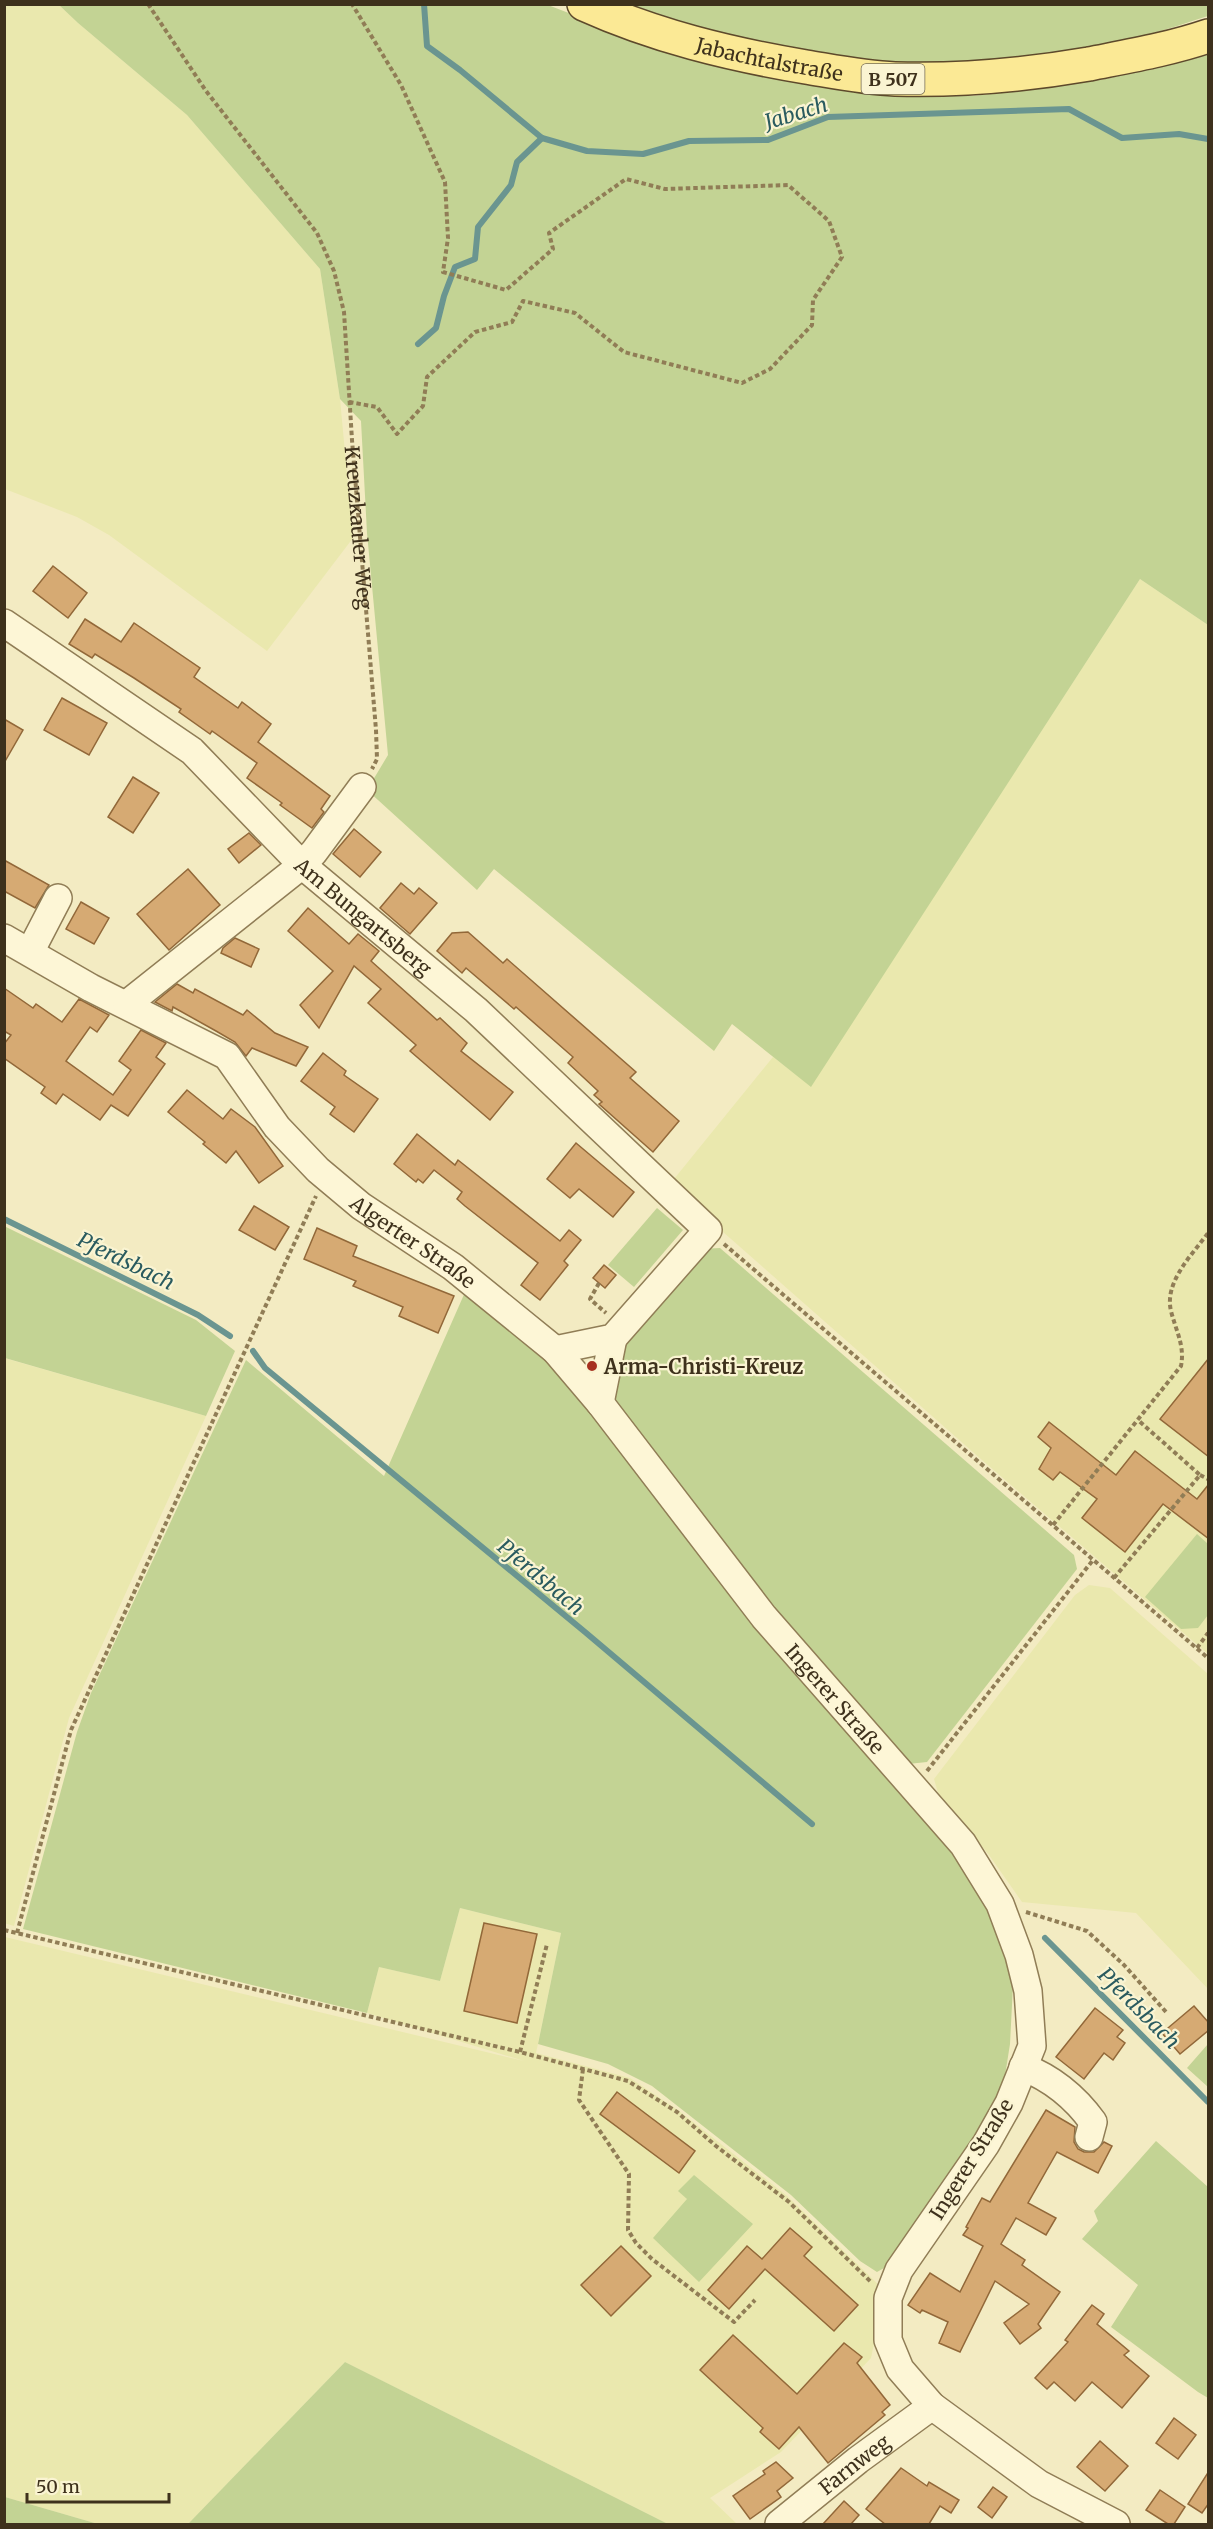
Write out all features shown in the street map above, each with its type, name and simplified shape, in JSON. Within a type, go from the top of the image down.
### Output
[{"type":"main road","name":"Jabachtalstraße","points":[[584,4],[626,23],[732,53],[859,76],[896,79],[960,79],[1030,74],[1136,55],[1209,36]]},
{"type":"street","name":"Am Bungartsberg","points":[[4,623],[192,751],[213,770],[302,865],[476,1010],[708,1230]]},
{"type":"street","points":[[126,1004],[302,865],[362,787]]},
{"type":"street","points":[[30,952],[58,898]]},
{"type":"street","name":"Algerter Straße","points":[[4,938],[92,988],[227,1056],[277,1127],[325,1176],[361,1206],[453,1267],[555,1350],[600,1404],[764,1617]]},
{"type":"street","points":[[600,1404],[613,1338],[708,1230]]},
{"type":"street","points":[[555,1350],[613,1338]]},
{"type":"street","name":"Ingerer Straße","points":[[764,1617],[963,1844],[1000,1904],[1019,1955],[1028,1991],[1032,2046],[1009,2103],[986,2144],[899,2270],[888,2298],[888,2340],[900,2369],[932,2406],[1039,2484],[1116,2524]]},
{"type":"street","points":[[1023,2067],[1053,2081],[1088,2114],[1093,2122],[1089,2137]]},
{"type":"street","name":"Farnweg","points":[[779,2524],[858,2460],[932,2406]]},
{"type":"path","name":"Kreuzkauler Weg","points":[[148,4],[206,91],[317,233],[334,271],[344,312],[349,402],[376,730],[377,759],[362,787]]},
{"type":"path","points":[[349,402],[377,407],[397,434],[423,406],[427,377],[476,332],[512,322],[524,301],[575,313],[624,352],[742,383],[770,369],[812,325],[813,300],[842,257],[829,221],[788,185],[665,189],[626,180],[549,233],[553,249],[506,290],[443,272],[448,238],[445,182],[401,85],[352,4]]},
{"type":"path","points":[[17,1933],[71,1730],[325,1176]]},
{"type":"path","points":[[708,1230],[1209,1658]]},
{"type":"path","points":[[1053,1525],[1181,1366],[1184,1353],[1170,1309],[1170,1289],[1209,1233]]},
{"type":"path","points":[[599,1283],[590,1299],[610,1316],[613,1338]]},
{"type":"path","points":[[1138,1420],[1200,1476],[1209,1479]]},
{"type":"path","points":[[1114,1578],[1200,1476]]},
{"type":"path","points":[[913,1788],[1093,1559]]},
{"type":"path","points":[[1197,1648],[1209,1633]]},
{"type":"path","points":[[1000,1904],[1087,1931],[1124,1965],[1167,2013]]},
{"type":"path","points":[[4,1930],[520,2052],[628,2081],[677,2112],[716,2146],[789,2202],[888,2298]]},
{"type":"path","points":[[520,2052],[547,1944]]},
{"type":"path","points":[[583,2069],[579,2100],[629,2174],[628,2230],[636,2242],[652,2259],[734,2322],[755,2300]]},
{"type":"shaded area","points":[[4,5],[59,5],[187,115],[320,269],[340,399],[353,538],[267,651],[109,535],[77,517],[5,489]]},
{"type":"shaded area","points":[[1140,579],[1208,625],[1208,1654],[982,1460],[706,1217],[674,1179],[773,1057],[811,1086]]},
{"type":"shaded area","points":[[4,1358],[206,1416],[69,1718],[14,1926],[4,1923]]},
{"type":"shaded area","points":[[1089,1585],[1110,1588],[1208,1674],[1208,1989],[1136,1913],[1022,1902],[989,1855],[938,1793],[934,1779],[1075,1595]]},
{"type":"shaded area","points":[[460,1908],[561,1933],[536,2053],[630,2078],[679,2111],[787,2196],[885,2291],[871,2358],[781,2452],[710,2498],[737,2524],[668,2524],[345,2362],[188,2524],[98,2524],[5,2497],[5,1937],[524,2061],[367,2013],[379,1967],[440,1981]]},
{"type":"green space","points":[[1208,4],[1208,16],[1102,47],[1042,57],[954,63],[865,60],[777,49],[734,40],[631,5]]},
{"type":"green space","points":[[59,5],[548,5],[615,31],[906,95],[973,96],[1106,79],[1208,54],[1208,625],[1140,579],[811,1087],[732,1024],[714,1051],[494,869],[477,890],[367,790],[388,755],[367,533],[361,421],[340,399],[320,269],[187,115]]},
{"type":"green space","points":[[657,1208],[683,1230],[634,1287],[608,1265]]},
{"type":"green space","points":[[4,1226],[196,1320],[235,1351],[206,1416],[5,1358]]},
{"type":"green space","points":[[720,1248],[1074,1555],[1077,1569],[927,1762],[908,1764],[773,1608],[609,1394],[622,1343],[700,1249]]},
{"type":"green space","points":[[466,1290],[546,1357],[961,1857],[995,1916],[1013,1985],[1010,2044],[1001,2101],[884,2268],[877,2272],[860,2261],[791,2195],[652,2086],[608,2064],[538,2044],[561,1933],[460,1908],[440,1981],[379,1967],[367,2013],[23,1929],[77,1732],[91,1693],[246,1360],[384,1476]]},
{"type":"green space","points":[[1197,1534],[1208,1544],[1208,1615],[1198,1628],[1181,1629],[1145,1597]]},
{"type":"green space","points":[[1208,2044],[1208,2087],[1187,2068]]},
{"type":"green space","points":[[1156,2141],[1208,2187],[1208,2398],[1111,2327],[1138,2285],[1082,2239],[1098,2221],[1094,2211]]},
{"type":"green space","points":[[694,2175],[753,2224],[699,2282],[653,2238],[687,2199],[678,2191]]},
{"type":"green space","points":[[345,2362],[668,2524],[188,2524]]},
{"type":"green space","points":[[5,2497],[98,2524],[5,2524]]},
{"type":"building","points":[[53,566],[87,593],[68,618],[33,591]]},
{"type":"building","points":[[85,619],[121,642],[134,623],[200,668],[194,677],[238,708],[242,702],[271,724],[258,742],[330,796],[321,809],[324,812],[312,828],[247,778],[257,763],[212,731],[210,734],[179,712],[181,709],[134,678],[95,654],[92,658],[69,644]]},
{"type":"building","points":[[62,698],[107,723],[89,755],[44,730]]},
{"type":"building","points":[[4,719],[23,730],[4,763]]},
{"type":"building","points":[[133,777],[159,793],[133,833],[108,817]]},
{"type":"building","points":[[354,829],[381,852],[360,877],[333,854]]},
{"type":"building","points":[[249,833],[261,845],[239,863],[228,849]]},
{"type":"building","points":[[4,860],[49,885],[35,908],[4,891]]},
{"type":"building","points":[[188,869],[220,905],[169,950],[137,914]]},
{"type":"building","points":[[401,883],[414,894],[419,888],[437,903],[410,934],[380,908]]},
{"type":"building","points":[[81,902],[109,918],[94,944],[66,929]]},
{"type":"building","points":[[308,908],[349,944],[358,934],[379,951],[371,961],[437,1020],[440,1018],[467,1043],[461,1051],[513,1092],[490,1120],[410,1051],[416,1045],[368,1003],[381,989],[354,966],[319,1028],[300,1005],[333,971],[288,931]]},
{"type":"building","points":[[468,932],[503,963],[507,959],[636,1072],[630,1078],[679,1121],[653,1152],[599,1104],[602,1102],[594,1095],[598,1091],[568,1063],[573,1057],[516,1007],[514,1009],[466,968],[462,973],[437,951],[452,933]]},
{"type":"building","points":[[235,938],[259,949],[251,967],[221,953],[223,948]]},
{"type":"building","points":[[177,984],[193,993],[195,989],[243,1015],[247,1010],[275,1033],[308,1047],[296,1066],[252,1048],[246,1056],[235,1042],[173,1007],[172,1011],[155,1002]]},
{"type":"building","points":[[4,988],[33,1008],[36,1004],[62,1022],[79,999],[109,1015],[97,1032],[90,1027],[66,1061],[113,1095],[131,1070],[119,1061],[141,1030],[166,1043],[156,1057],[165,1064],[128,1116],[111,1105],[100,1120],[63,1094],[56,1104],[41,1093],[45,1087],[4,1058],[4,1044],[11,1035],[4,1031]]},
{"type":"building","points":[[323,1053],[346,1071],[344,1075],[378,1099],[354,1132],[330,1114],[335,1107],[301,1081]]},
{"type":"building","points":[[187,1090],[223,1119],[231,1109],[255,1127],[283,1166],[259,1183],[236,1151],[226,1163],[203,1144],[205,1142],[168,1112]]},
{"type":"building","points":[[417,1134],[455,1165],[458,1160],[560,1241],[569,1230],[581,1240],[564,1261],[568,1265],[540,1300],[521,1285],[538,1263],[457,1199],[462,1192],[434,1170],[423,1183],[418,1179],[416,1182],[394,1164]]},
{"type":"building","points":[[576,1143],[634,1192],[613,1217],[579,1189],[570,1198],[547,1179]]},
{"type":"building","points":[[254,1206],[289,1227],[275,1250],[239,1230]]},
{"type":"building","points":[[317,1228],[357,1246],[353,1256],[454,1296],[438,1333],[399,1316],[403,1307],[353,1286],[356,1281],[304,1259]]},
{"type":"building","points":[[604,1265],[616,1275],[605,1288],[593,1278]]},
{"type":"building","points":[[1209,1358],[1209,1457],[1160,1419]]},
{"type":"building","points":[[1049,1422],[1116,1475],[1135,1451],[1197,1499],[1209,1484],[1209,1539],[1163,1504],[1125,1552],[1082,1518],[1097,1499],[1060,1472],[1053,1480],[1039,1469],[1051,1448],[1038,1437]]},
{"type":"building","points":[[484,1923],[537,1934],[517,2023],[464,2011]]},
{"type":"building","points":[[1194,2006],[1209,2023],[1209,2030],[1180,2054],[1162,2033]]},
{"type":"building","points":[[1095,2008],[1123,2030],[1117,2037],[1125,2043],[1113,2060],[1104,2053],[1084,2079],[1056,2057]]},
{"type":"building","points":[[617,2092],[695,2151],[679,2173],[600,2114]]},
{"type":"building","points":[[1046,2110],[1075,2127],[1074,2142],[1078,2149],[1084,2152],[1094,2152],[1104,2142],[1112,2146],[1098,2173],[1057,2152],[1028,2203],[1056,2218],[1046,2235],[1016,2218],[1001,2244],[1025,2260],[1022,2265],[1060,2292],[1038,2324],[1041,2328],[1020,2344],[1004,2323],[1029,2304],[995,2281],[960,2352],[939,2343],[948,2322],[922,2310],[920,2313],[908,2305],[930,2273],[960,2292],[983,2246],[963,2235],[968,2228],[966,2227],[982,2198],[990,2202]]},
{"type":"building","points":[[790,2228],[812,2247],[804,2256],[858,2305],[834,2331],[765,2269],[729,2309],[708,2290],[747,2246],[762,2259]]},
{"type":"building","points":[[621,2246],[651,2276],[611,2316],[581,2285]]},
{"type":"building","points":[[1092,2305],[1104,2314],[1097,2324],[1129,2351],[1124,2355],[1149,2376],[1122,2408],[1092,2382],[1075,2401],[1054,2382],[1047,2389],[1035,2378],[1068,2342],[1065,2340]]},
{"type":"building","points":[[733,2335],[797,2394],[844,2343],[862,2357],[857,2363],[890,2405],[882,2412],[885,2415],[828,2463],[799,2427],[779,2449],[760,2432],[763,2428],[700,2370]]},
{"type":"building","points":[[1174,2418],[1196,2435],[1178,2459],[1156,2443]]},
{"type":"building","points":[[1100,2441],[1128,2466],[1105,2491],[1077,2467]]},
{"type":"building","points":[[776,2462],[793,2478],[777,2491],[781,2497],[750,2519],[733,2496],[765,2474],[763,2471]]},
{"type":"building","points":[[901,2468],[927,2486],[929,2482],[959,2500],[951,2513],[940,2506],[929,2524],[885,2524],[866,2509]]},
{"type":"building","points":[[1209,2471],[1209,2503],[1202,2513],[1188,2504]]},
{"type":"building","points":[[993,2487],[1007,2497],[992,2518],[978,2507]]},
{"type":"building","points":[[1160,2490],[1185,2507],[1174,2524],[1168,2524],[1146,2510]]},
{"type":"building","points":[[844,2501],[859,2515],[851,2524],[823,2524]]},
{"type":"waterway","name":"Jabach","points":[[424,4],[427,46],[460,70],[542,138],[587,151],[643,154],[689,141],[768,140],[828,117],[1069,109],[1122,138],[1179,134],[1208,139]]},
{"type":"waterway","points":[[418,344],[436,328],[444,296],[455,267],[475,259],[478,227],[511,185],[517,162],[542,138]]},
{"type":"waterway","name":"Pferdsbach","points":[[4,1219],[198,1315],[230,1336]]},
{"type":"waterway","name":"Pferdsbach","points":[[253,1351],[265,1368],[585,1632],[812,1824]]},
{"type":"waterway","name":"Pferdsbach","points":[[1045,1938],[1208,2102]]},
{"type":"place","name":"Arma-Christi-Kreuz","points":[[592,1366]]}]
